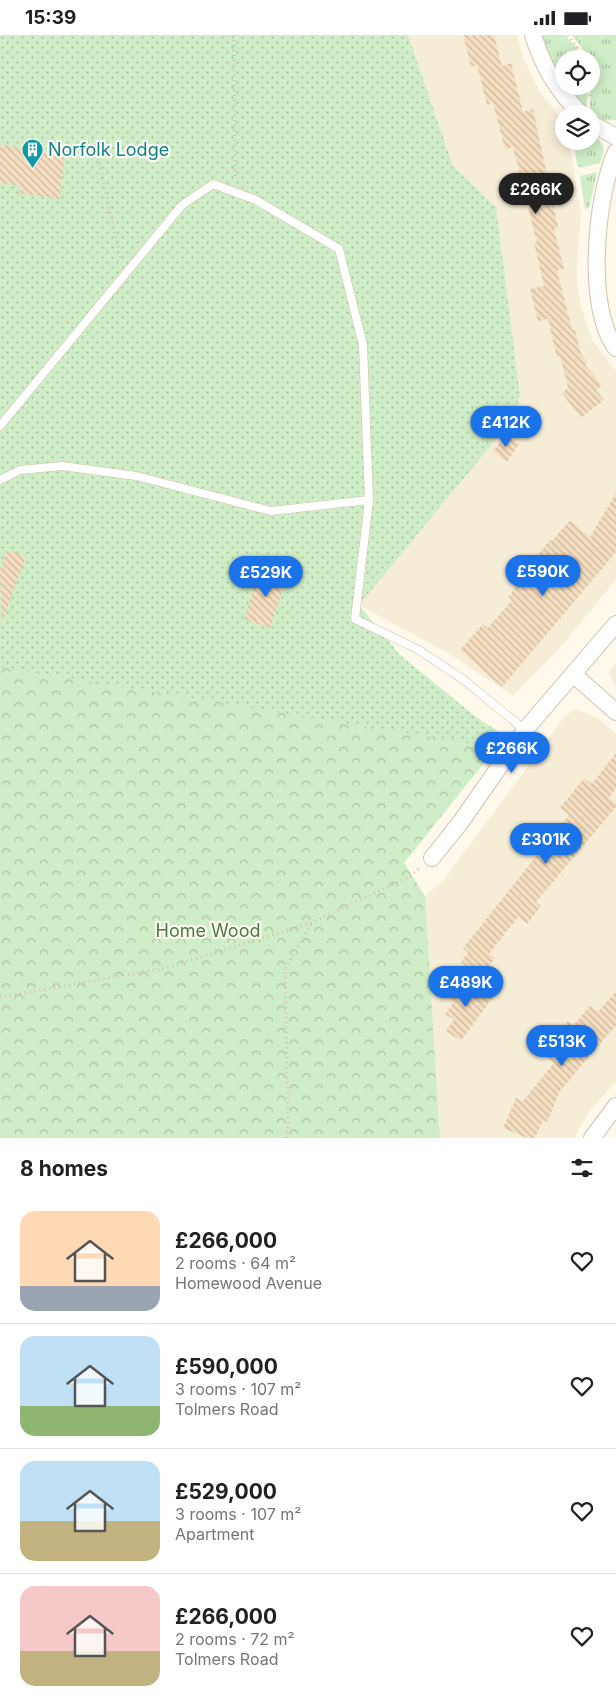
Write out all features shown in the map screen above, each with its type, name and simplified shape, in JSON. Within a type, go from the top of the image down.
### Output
[{"type":"street","points":[[533,35],[548,75],[572,105]]},
{"type":"street","points":[[600,128],[616,137]]},
{"type":"street","points":[[616,152],[605,183],[597,231],[597,282],[603,319],[616,348]]},
{"type":"street","points":[[432,859],[460,823],[525,730],[616,625]]},
{"type":"street","points":[[573,674],[616,712]]},
{"type":"street","points":[[592,1138],[616,1106]]},
{"type":"lane","points":[[0,426],[182,205],[213,184],[256,199],[339,249],[363,345],[369,500],[355,619],[427,655],[464,680],[525,730]]},
{"type":"lane","points":[[0,480],[20,470],[62,466],[136,476],[271,511],[369,500]]},
{"type":"path","points":[[234,35],[235,192]]},
{"type":"path","points":[[568,35],[579,50]]},
{"type":"path","points":[[95,144],[124,275]]},
{"type":"path","points":[[0,997],[166,968],[311,923],[411,876],[432,859]]},
{"type":"path","points":[[286,1138],[288,1127],[285,969],[311,923]]},
{"type":"shaded area","points":[[408,35],[517,35],[523,57],[540,92],[555,110],[555,150],[570,150],[581,214],[577,283],[581,307],[592,339],[616,371],[616,579],[566,641],[513,696],[448,653],[359,605],[512,420],[496,207],[453,166]]},
{"type":"shaded area","points":[[616,663],[616,688],[609,673]]},
{"type":"shaded area","points":[[575,709],[598,718],[616,734],[616,1082],[590,1111],[574,1138],[440,1138],[425,896],[443,881],[564,717]]},
{"type":"green space","points":[[0,35],[408,35],[453,166],[496,207],[520,397],[512,420],[359,605],[400,655],[497,734],[481,745],[0,667]]},
{"type":"green space","points":[[542,35],[565,35],[578,50],[555,50],[555,69]]},
{"type":"green space","points":[[572,35],[616,35],[616,120],[602,121],[600,120],[600,105],[590,105],[590,95],[600,95],[600,50],[584,50]]},
{"type":"green space","points":[[573,95],[587,95],[586,105],[581,105]]},
{"type":"green space","points":[[600,142],[604,151],[600,163],[581,168],[577,165],[575,150],[600,150]]},
{"type":"green space","points":[[597,172],[589,208],[585,209],[580,176]]},
{"type":"green space","name":"Home Wood","points":[[232,533],[439,693],[499,732],[491,754],[404,863],[425,896],[440,1138],[0,1138],[0,667],[31,671]]},
{"type":"building","points":[[463,35],[494,35],[502,66],[511,63],[523,112],[533,109],[558,227],[554,229],[564,269],[557,270],[572,330],[575,330],[581,354],[588,363],[585,365],[602,385],[596,390],[604,400],[581,418],[562,393],[568,388],[560,356],[557,357],[548,319],[538,321],[530,289],[544,286],[534,243],[537,243],[513,147],[505,149],[493,103],[487,105],[477,65],[471,66]]},
{"type":"building","name":"Norfolk Lodge","points":[[0,145],[65,154],[59,199],[20,193],[21,186],[0,183]]},
{"type":"building","points":[[505,434],[519,444],[507,462],[493,452]]},
{"type":"building","points":[[616,493],[616,552],[502,687],[460,650],[483,624],[488,628],[512,600],[508,597],[539,559],[536,557],[550,540],[552,541],[570,520],[590,537]]},
{"type":"building","points":[[8,550],[26,556],[2,622],[0,570]]},
{"type":"building","points":[[261,567],[287,576],[270,628],[244,619]]},
{"type":"building","points":[[616,753],[616,788],[609,798],[616,803],[616,807],[536,902],[541,906],[527,924],[518,917],[489,954],[495,958],[480,977],[461,962],[468,953],[463,948],[569,815],[560,808],[584,778],[592,784]]},
{"type":"building","points":[[465,977],[493,997],[461,1041],[446,1031],[454,1020],[445,1014],[454,1002],[449,999]]},
{"type":"building","points":[[616,991],[616,1025],[560,1091],[547,1122],[543,1120],[535,1138],[527,1138],[503,1128],[516,1098],[523,1101],[554,1063],[542,1053],[568,1021],[573,1026],[590,1006],[598,1012]]},
{"type":"place","name":"Norfolk Lodge","points":[[32,168]]}]
